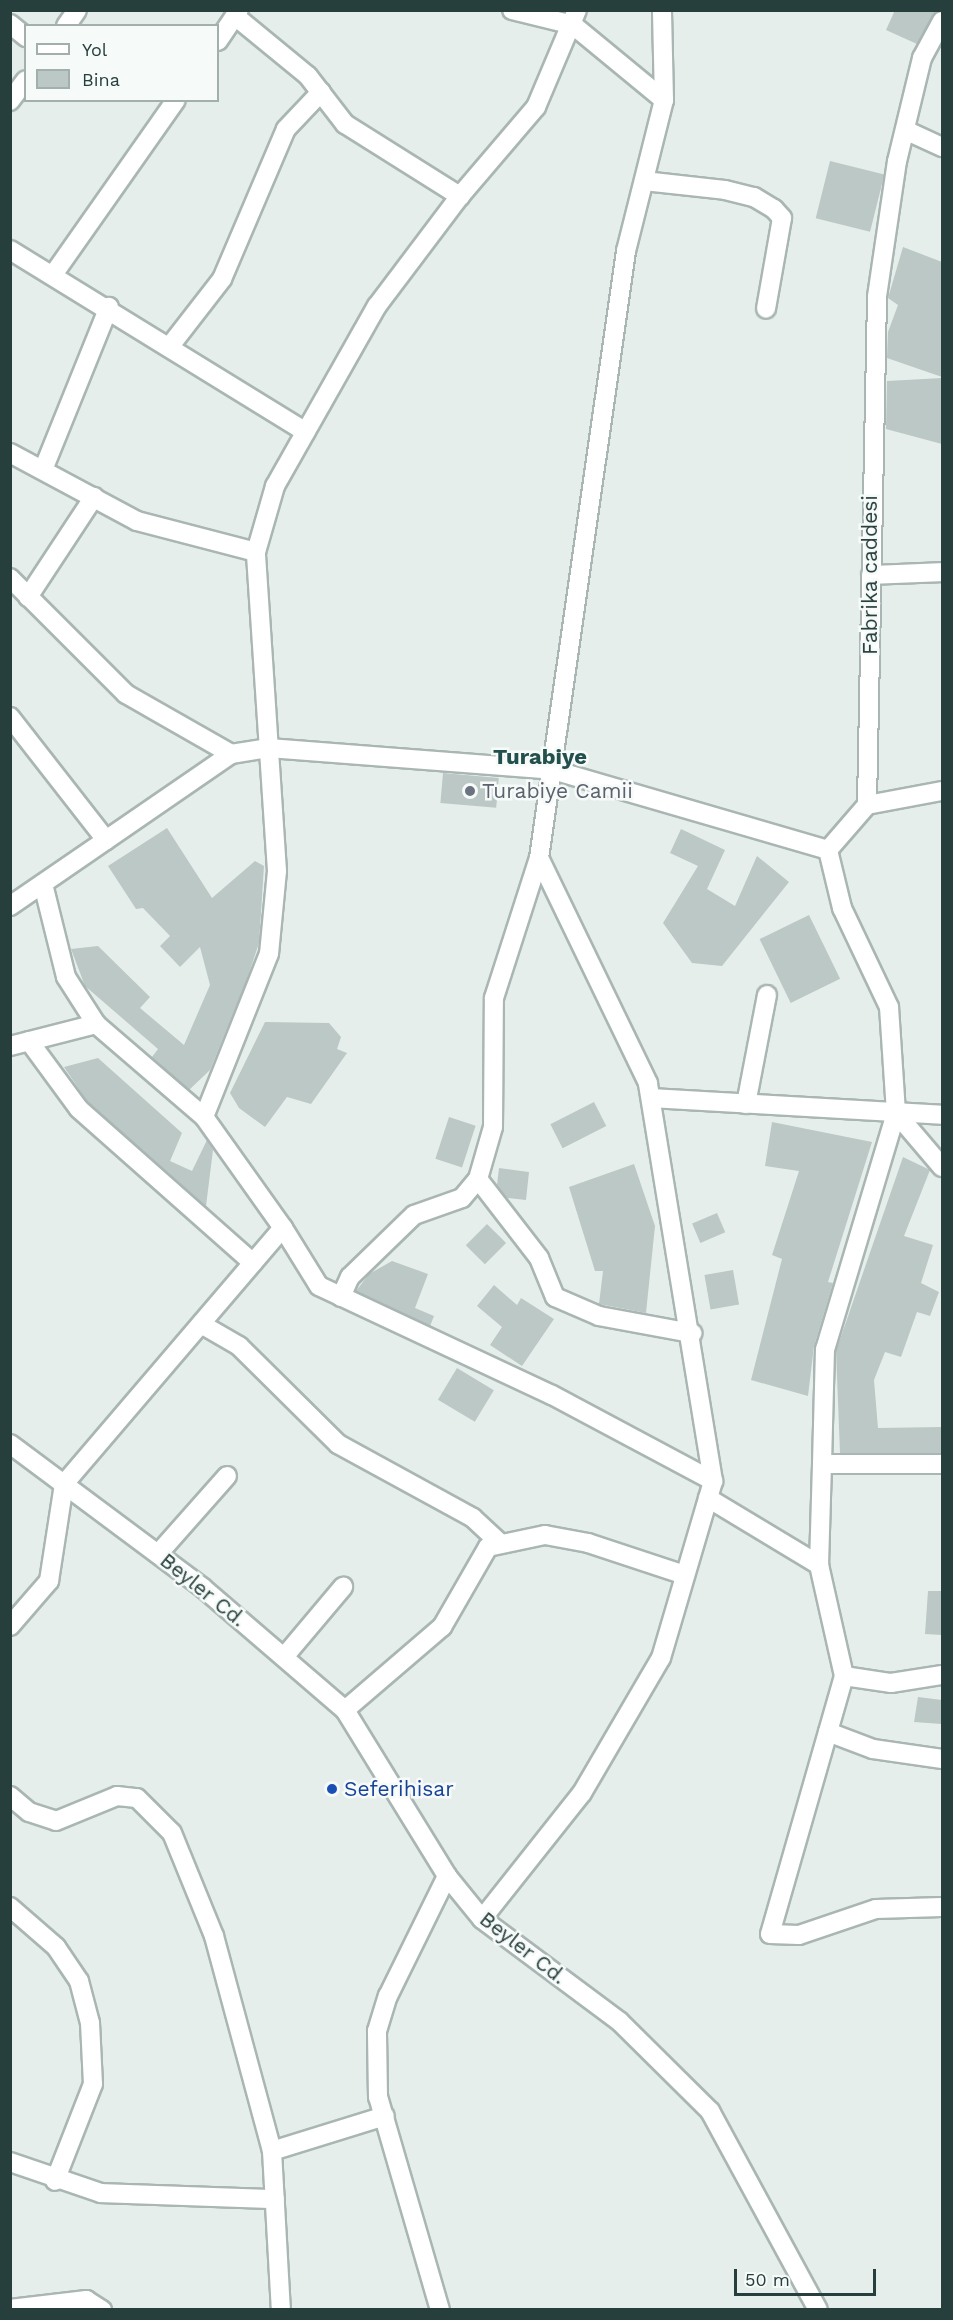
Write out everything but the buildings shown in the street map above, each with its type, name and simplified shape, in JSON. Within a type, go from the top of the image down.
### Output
[{"type":"street","points":[[512,10],[575,18],[664,100]]},
{"type":"street","points":[[341,1297],[350,1277],[414,1215],[462,1198],[478,1179],[493,1127],[494,998],[539,858],[626,251],[664,100],[662,10]]},
{"type":"street","points":[[219,40],[237,13],[321,92],[345,124],[460,196]]},
{"type":"street","points":[[204,1117],[269,954],[277,871],[256,552],[276,486],[377,306],[460,196],[537,107],[575,18]]},
{"type":"street","name":"Fabrika caddesi","points":[[867,805],[877,297],[905,130],[922,58],[942,21]]},
{"type":"street","points":[[10,24],[24,35]]},
{"type":"street","points":[[170,346],[222,279],[286,129],[321,92]]},
{"type":"street","points":[[55,272],[175,102]]},
{"type":"street","points":[[905,130],[942,147]]},
{"type":"street","points":[[644,181],[725,190],[754,197],[774,209],[782,218],[765,309]]},
{"type":"street","points":[[10,250],[55,272],[306,432]]},
{"type":"street","points":[[44,470],[109,307]]},
{"type":"street","points":[[10,453],[137,520],[256,552]]},
{"type":"street","points":[[28,597],[94,497]]},
{"type":"street","points":[[871,575],[942,572]]},
{"type":"street","points":[[10,578],[126,694],[231,754]]},
{"type":"street","points":[[10,717],[106,840]]},
{"type":"street","points":[[10,906],[231,754],[268,748],[553,770],[828,850]]},
{"type":"street","points":[[828,850],[867,805],[942,791]]},
{"type":"street","points":[[828,850],[842,909],[889,1007],[896,1113],[825,1349],[819,1564],[844,1676],[770,1934],[799,1935],[876,1909],[942,1907]]},
{"type":"street","points":[[482,1919],[582,1793],[661,1658],[710,1489],[692,1333],[651,1098],[539,858]]},
{"type":"street","points":[[42,884],[66,977],[96,1024],[204,1117],[283,1228],[319,1286],[552,1395],[710,1489],[819,1564]]},
{"type":"street","points":[[746,1104],[767,995]]},
{"type":"street","points":[[10,1046],[96,1024]]},
{"type":"street","points":[[29,1041],[79,1109],[253,1263]]},
{"type":"street","points":[[651,1098],[942,1115]]},
{"type":"street","points":[[896,1113],[942,1167]]},
{"type":"street","points":[[478,1179],[538,1258],[555,1297],[599,1316],[692,1333]]},
{"type":"street","points":[[11,1625],[49,1581],[64,1484],[283,1228]]},
{"type":"street","points":[[201,1324],[246,1353],[338,1444],[472,1518],[501,1544]]},
{"type":"street","name":"Beyler Cd.","points":[[10,1444],[158,1554],[345,1710],[447,1876],[482,1919],[620,2022],[710,2111],[818,2310]]},
{"type":"street","points":[[822,1464],[942,1464]]},
{"type":"street","points":[[158,1554],[227,1476]]},
{"type":"street","points":[[345,1710],[442,1627],[489,1547],[545,1535],[588,1543],[685,1575]]},
{"type":"street","points":[[284,1658],[343,1587]]},
{"type":"street","points":[[844,1676],[891,1683],[942,1675]]},
{"type":"street","points":[[828,1732],[873,1749],[942,1759]]},
{"type":"street","points":[[10,1796],[29,1812],[56,1821],[117,1796],[137,1798],[172,1833],[214,1936],[272,2151],[281,2310]]},
{"type":"street","points":[[440,2310],[378,2097],[377,2031],[388,1996],[447,1876]]},
{"type":"street","points":[[10,1907],[56,1947],[79,1981],[90,2023],[93,2084],[55,2181]]},
{"type":"street","points":[[272,2151],[385,2115]]},
{"type":"street","points":[[10,2162],[55,2181],[101,2193],[275,2199]]},
{"type":"street","points":[[10,2309],[86,2301],[102,2310]]},
{"type":"place","name":"Turabiye Camii","points":[[470,791]]},
{"type":"place","name":"Seferihisar","points":[[332,1789]]},
{"type":"district","name":"Turabiye","points":[[540,757]]}]
